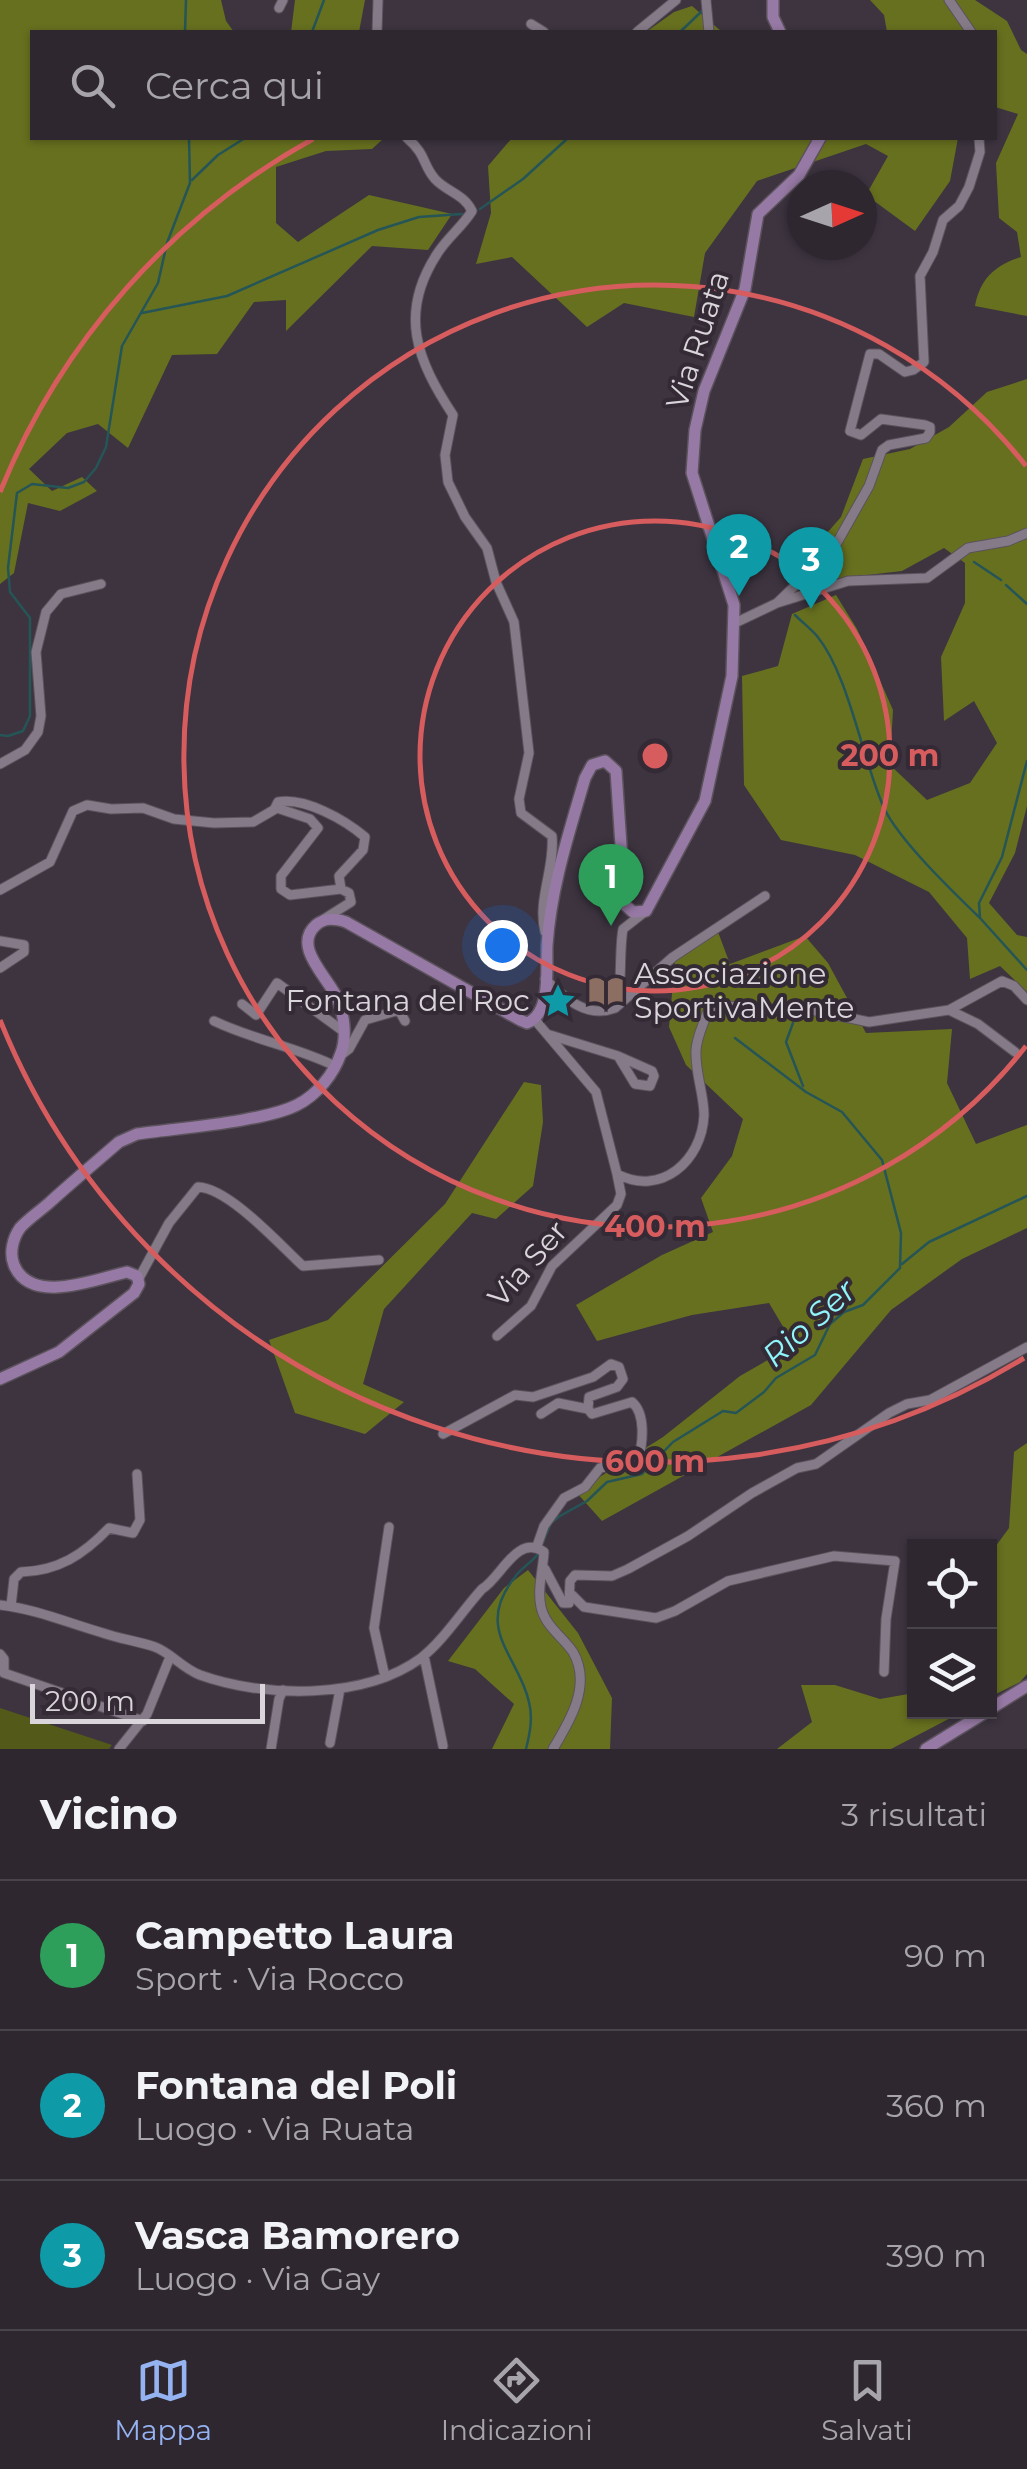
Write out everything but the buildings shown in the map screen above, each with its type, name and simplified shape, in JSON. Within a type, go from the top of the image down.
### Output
[{"type":"street","points":[[377,30],[378,0]]},
{"type":"street","points":[[638,30],[676,0]]},
{"type":"street","points":[[706,0],[709,30]]},
{"type":"street","points":[[773,0],[773,17],[779,30]]},
{"type":"street","points":[[950,0],[970,30]]},
{"type":"street","points":[[531,24],[541,30]]},
{"type":"street","points":[[409,140],[426,158],[437,182],[467,200],[472,211],[428,268],[419,289],[414,326],[430,375],[453,415],[445,454],[448,482],[465,517],[487,548],[496,582],[514,622],[529,754],[520,798],[521,813],[552,836],[542,920],[548,939]]},
{"type":"street","name":"Via Ruata","points":[[646,911],[709,787],[732,676],[735,624],[730,586],[692,473],[695,430],[704,391],[745,290],[758,214],[798,175],[817,140]]},
{"type":"street","points":[[777,602],[834,548],[869,486],[882,450],[888,444],[926,438],[930,432],[925,425],[890,419],[880,420],[861,435],[850,431],[870,354],[879,354],[905,372],[924,362],[920,276],[943,220],[960,206],[969,187],[980,152],[979,140]]},
{"type":"street","points":[[735,624],[777,602],[848,581],[927,578],[968,548],[1008,541],[1027,533]]},
{"type":"street","points":[[0,764],[26,750],[38,732],[41,716],[36,652],[46,612],[61,594],[101,584]]},
{"type":"street","points":[[315,926],[324,920],[346,922],[520,1020],[534,1020],[540,1014],[559,869],[585,778],[592,764],[605,761],[616,770],[626,904],[628,910],[646,911]]},
{"type":"street","points":[[0,890],[50,862],[73,812],[87,805],[143,808],[174,819],[253,822],[286,800],[325,812],[365,837],[363,850],[339,876],[342,889]]},
{"type":"street","points":[[275,808],[296,812],[318,828],[282,876],[281,889],[290,894],[342,889],[351,902],[315,926],[308,942],[310,953],[340,1004],[343,1031],[338,1061]]},
{"type":"street","points":[[545,979],[586,1010],[616,1008],[673,957],[765,896]]},
{"type":"street","points":[[616,1008],[620,998],[623,929],[646,911]]},
{"type":"street","points":[[0,941],[24,945],[24,952],[0,968]]},
{"type":"street","points":[[534,1020],[596,1092],[617,1174],[632,1182],[654,1182],[672,1174],[695,1150],[704,1115],[696,1048],[708,1014],[729,1006],[758,1010],[801,1008],[869,1022],[950,1010],[1002,981],[1014,986],[1027,1000]]},
{"type":"street","points":[[242,1004],[256,1015],[277,983],[343,1031]]},
{"type":"street","points":[[950,1010],[978,1024],[1016,1052]]},
{"type":"street","points":[[138,1280],[126,1272],[41,1287],[16,1269],[12,1248],[21,1227],[119,1142],[137,1134],[276,1113],[299,1104],[328,1080],[365,1020],[396,1011],[404,1021]]},
{"type":"street","points":[[214,1021],[242,1034],[338,1061]]},
{"type":"street","points":[[547,1034],[618,1056]]},
{"type":"street","name":"Via Ser","points":[[497,1336],[531,1306],[552,1266],[618,1205],[621,1194],[617,1174]]},
{"type":"street","points":[[0,1379],[60,1352],[134,1293],[169,1223],[198,1187],[207,1187],[245,1213],[302,1266],[379,1260]]},
{"type":"street","points":[[541,1414],[558,1403],[588,1409],[592,1414],[625,1402],[638,1406],[638,1460],[600,1468],[585,1487],[564,1498],[544,1526],[539,1548],[543,1566],[562,1603],[569,1603],[570,1581],[575,1576],[612,1576],[628,1569],[688,1536],[752,1493],[797,1468],[816,1464],[890,1413],[907,1404],[930,1400],[1027,1347]]},
{"type":"street","points":[[443,1434],[516,1395],[533,1398],[593,1377],[610,1364],[618,1366],[623,1378],[617,1387],[590,1397],[588,1409]]},
{"type":"street","points":[[138,1474],[140,1520],[133,1533],[109,1528],[89,1548],[64,1564],[21,1572],[5,1605],[154,1646],[203,1676],[283,1690],[340,1689],[385,1677],[424,1656],[472,1599],[492,1583],[512,1555],[526,1547],[539,1548]]},
{"type":"street","points":[[385,1677],[374,1628],[389,1526]]},
{"type":"street","points":[[572,1595],[584,1607],[656,1618],[728,1581],[746,1576],[834,1556],[895,1561],[886,1619],[884,1672]]},
{"type":"street","points":[[543,1566],[539,1591],[542,1611],[573,1652],[579,1668],[574,1713],[554,1749]]},
{"type":"street","points":[[0,1654],[4,1674],[143,1720]]},
{"type":"street","points":[[424,1656],[444,1746]]},
{"type":"street","points":[[119,1749],[143,1720],[170,1658]]},
{"type":"street","points":[[997,1704],[1027,1686]]},
{"type":"street","points":[[330,1744],[340,1689]]},
{"type":"street","points":[[271,1749],[283,1690]]},
{"type":"street","points":[[926,1749],[974,1719]]},
{"type":"green space","points":[[0,0],[221,0],[233,30],[30,30],[30,140],[382,140],[372,149],[326,151],[276,167],[276,223],[298,242],[369,195],[452,214],[428,250],[372,246],[286,331],[286,300],[254,302],[217,354],[172,355],[128,448],[98,424],[67,433],[29,469],[52,491],[82,477],[97,491],[60,511],[28,503],[14,573],[0,584]]},
{"type":"green space","points":[[295,0],[365,0],[359,30],[291,30]]},
{"type":"green space","points":[[870,0],[975,0],[1007,21],[1021,50],[1027,54],[1027,316],[975,306],[990,274],[1021,257],[1017,232],[999,218],[996,163],[1018,114],[997,108],[997,30],[887,30],[884,15]]},
{"type":"green space","points":[[692,6],[720,30],[649,30],[674,12]]},
{"type":"green space","points":[[510,140],[958,140],[950,181],[915,231],[877,203],[877,176],[888,156],[866,144],[757,181],[705,253],[694,317],[624,303],[587,327],[512,257],[476,264],[491,213],[488,166]]},
{"type":"green space","points":[[1027,379],[1027,806],[1015,853],[989,903],[1017,935],[1027,937],[1027,992],[1000,966],[970,979],[967,938],[929,892],[855,855],[781,840],[744,785],[742,676],[778,666],[792,614],[836,595],[857,629],[893,710],[890,765],[927,800],[970,783],[997,743],[974,701],[944,721],[941,657],[965,603],[965,563],[944,548],[902,571],[815,581],[792,573],[841,517],[863,459],[910,449],[949,427],[987,392]]},
{"type":"green space","points":[[718,932],[730,964],[805,936],[828,963],[866,1033],[952,1029],[947,1083],[976,1144],[1027,1125],[1027,1228],[962,1259],[891,1310],[811,1405],[602,1521],[576,1492],[663,1437],[740,1376],[794,1345],[769,1303],[692,1315],[597,1341],[576,1305],[662,1255],[713,1232],[701,1198],[732,1156],[743,1119],[686,1065],[669,1027],[675,961]]},
{"type":"green space","points":[[524,1082],[541,1085],[543,1122],[533,1186],[496,1219],[472,1213],[384,1309],[363,1384],[404,1402],[365,1434],[295,1413],[269,1340],[328,1320],[445,1204]]},
{"type":"green space","points":[[1027,1443],[1027,1674],[997,1694],[997,1544],[1009,1528],[1014,1452]]},
{"type":"green space","points":[[528,1570],[578,1633],[612,1698],[610,1749],[492,1749],[514,1704],[475,1669],[448,1661],[504,1588]]},
{"type":"green space","points":[[801,1685],[835,1685],[880,1699],[907,1694],[907,1719],[949,1719],[891,1749],[777,1749],[812,1722]]},
{"type":"green space","points":[[0,1708],[112,1745],[109,1749],[0,1749]]},
{"type":"waterway","points":[[185,30],[186,0]]},
{"type":"waterway","points":[[313,30],[324,0]]},
{"type":"waterway","points":[[682,30],[702,11]]},
{"type":"waterway","points":[[0,735],[23,731],[30,716],[30,618],[10,592],[8,568],[17,493],[32,484],[68,488],[84,482],[96,468],[106,447],[122,346],[158,283],[167,243],[190,183],[189,140]]},
{"type":"waterway","points":[[192,180],[218,155],[242,140]]},
{"type":"waterway","points":[[480,209],[523,179],[566,140]]},
{"type":"waterway","points":[[142,313],[227,296],[378,230],[419,217],[462,214]]},
{"type":"waterway","points":[[974,562],[1001,580]]},
{"type":"waterway","points":[[1006,585],[1027,604]]},
{"type":"waterway","points":[[795,615],[817,636],[838,672],[876,788],[891,821],[980,918]]},
{"type":"waterway","name":"Rio Ser","points":[[1027,761],[1002,857],[979,903],[980,918],[1027,970]]},
{"type":"waterway","name":"Rio Ser","points":[[793,1023],[786,1042],[803,1086]]},
{"type":"waterway","name":"Rio Ser","points":[[541,1547],[551,1523],[587,1501],[607,1482],[642,1474],[673,1442],[723,1411],[736,1413],[776,1378],[815,1355],[830,1324],[844,1312],[863,1305],[900,1268],[901,1233],[882,1160],[842,1112],[806,1092],[735,1038]]},
{"type":"waterway","name":"Rio Ser","points":[[902,1264],[929,1242],[1027,1196]]},
{"type":"waterway","name":"Rio Ser","points":[[526,1749],[529,1702],[502,1642],[498,1612],[515,1577],[538,1554]]},
{"type":"place","name":"Fontana del Poli","points":[[739,596]]},
{"type":"place","name":"Vasca Bamorero","points":[[811,609]]},
{"type":"place","name":"Campetto Laura","points":[[611,926]]},
{"type":"place","name":"Associazione SportivaMente","points":[[606,991]]},
{"type":"place","name":"Fontana del Roc","points":[[558,1001]]}]
